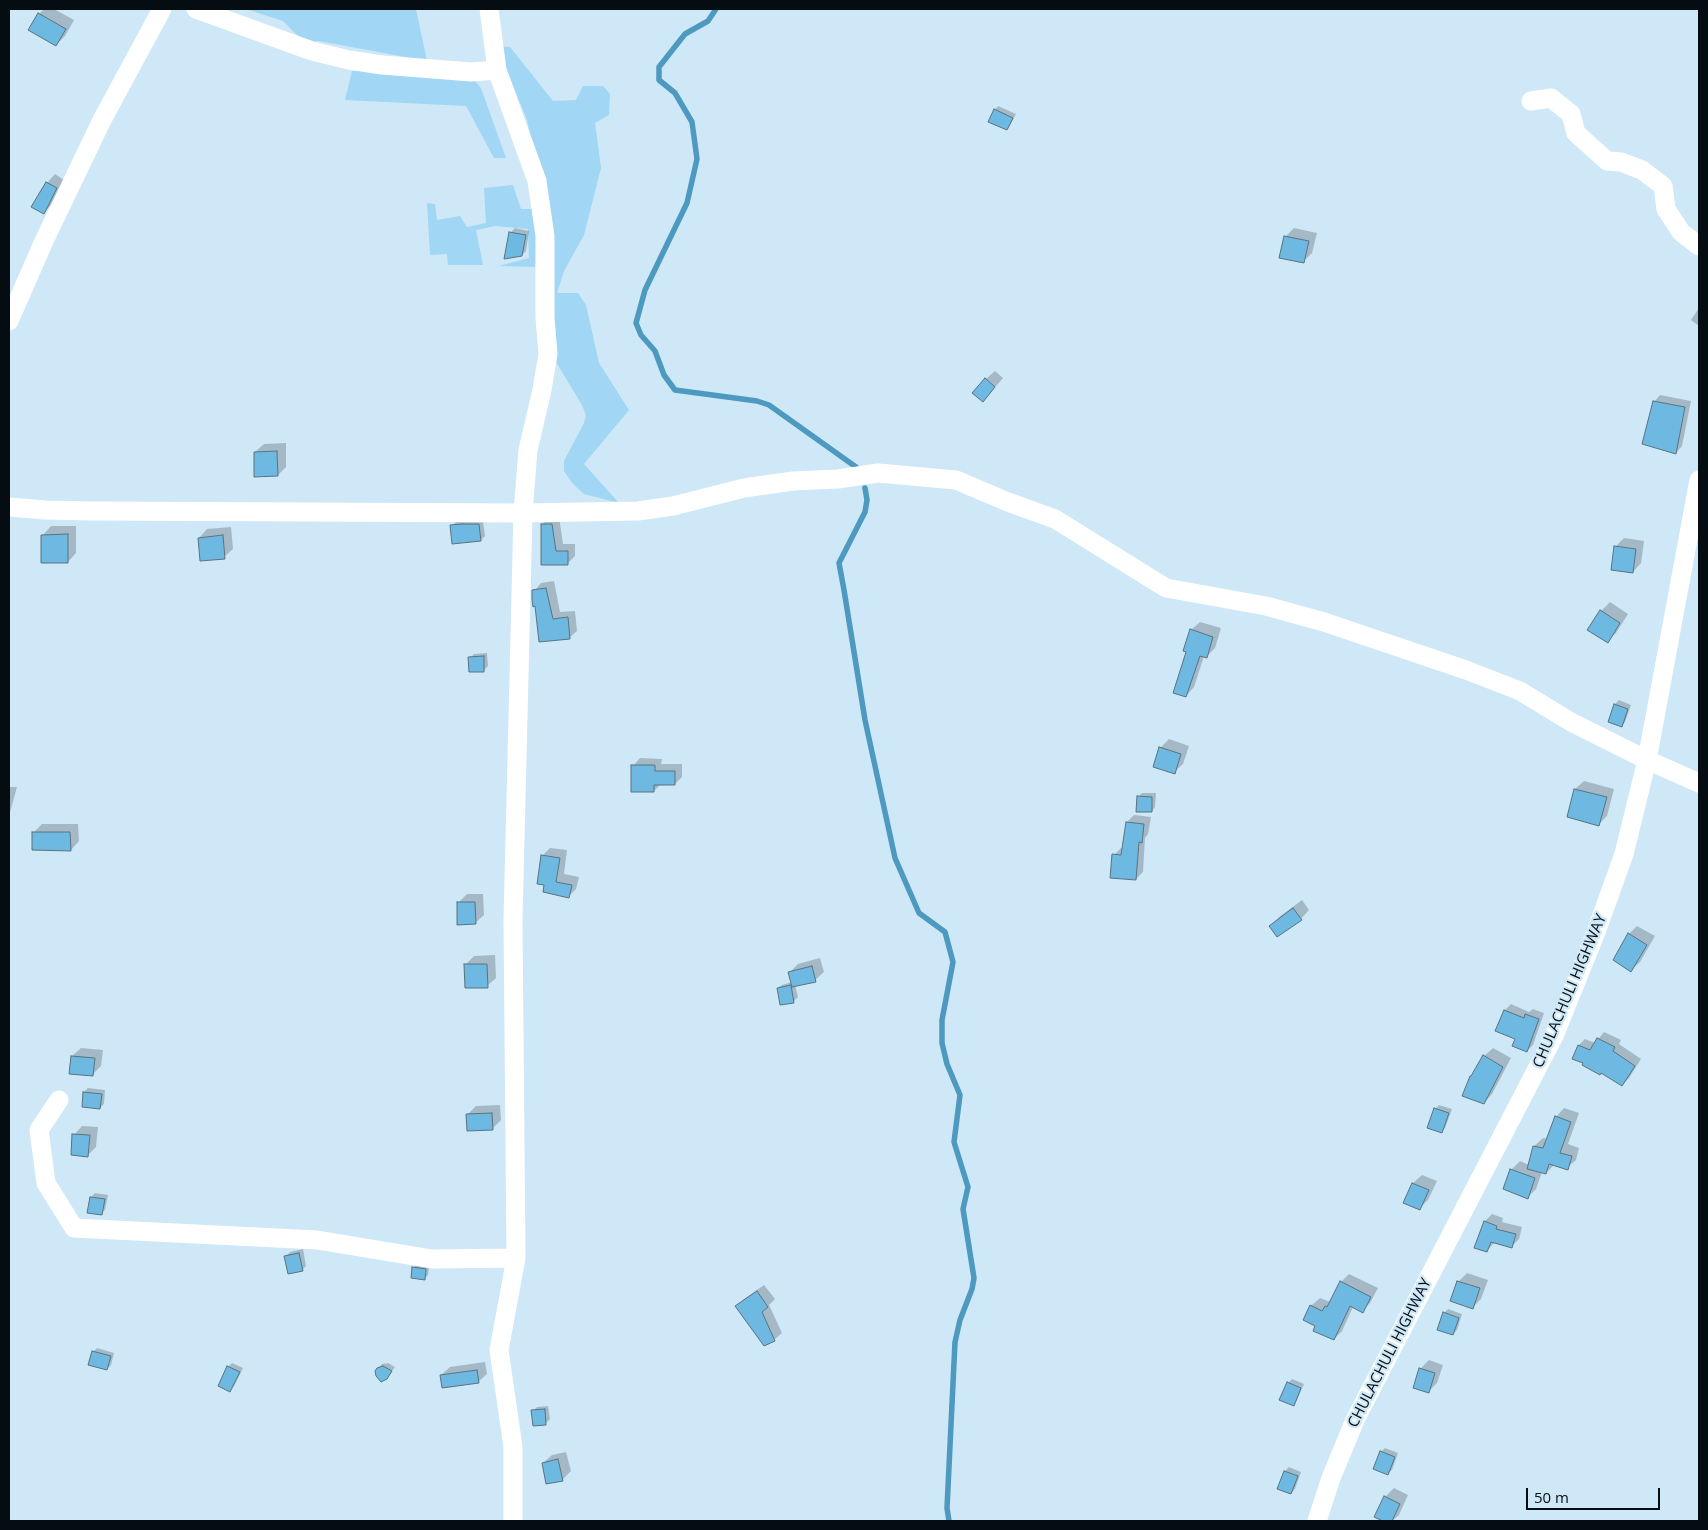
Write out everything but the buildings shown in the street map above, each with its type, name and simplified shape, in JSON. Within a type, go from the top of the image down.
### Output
[{"type":"street","points":[[9,321],[44,241],[102,120],[162,9]]},
{"type":"street","points":[[196,9],[312,51],[349,60],[382,65],[471,72],[497,70]]},
{"type":"street","points":[[489,9],[497,70],[537,182],[546,236],[545,318],[548,354],[528,450],[523,513],[513,920],[516,1258],[499,1350],[513,1448],[513,1521]]},
{"type":"street","points":[[1531,101],[1551,98],[1571,114],[1576,133],[1607,161],[1621,162],[1642,170],[1662,186],[1666,209],[1681,232],[1699,246]]},
{"type":"street","points":[[9,507],[94,511],[523,513],[638,511],[673,506],[744,488],[792,481],[838,479],[878,473],[956,480],[1055,519],[1166,588],[1266,606],[1324,622],[1466,670],[1520,691],[1571,722],[1646,760],[1699,783]]},
{"type":"street","name":"CHULACHULI HIGHWAY","points":[[1317,1521],[1331,1478],[1355,1420],[1554,1036],[1596,932],[1624,854],[1646,760],[1699,480]]},
{"type":"street","points":[[59,1100],[39,1130],[46,1184],[74,1228],[317,1240],[432,1259],[516,1258]]},
{"type":"shaded area","points":[[246,9],[416,9],[427,61],[319,41],[310,42],[298,36],[283,21]]},
{"type":"shaded area","points":[[497,46],[510,47],[553,101],[576,100],[583,86],[603,86],[610,94],[609,115],[595,123],[601,168],[584,235],[564,271],[557,293],[578,293],[586,305],[599,363],[629,410],[584,464],[619,503],[584,494],[573,484],[564,471],[564,461],[584,423],[586,415],[556,362],[530,134],[527,120]]},
{"type":"shaded area","points":[[352,71],[397,71],[475,81],[481,88],[506,158],[494,158],[466,106],[345,100]]},
{"type":"shaded area","points":[[513,185],[521,209],[535,209],[538,251],[535,267],[499,266],[529,258],[528,229],[495,226],[476,230],[483,265],[448,265],[447,254],[430,255],[427,203],[435,204],[437,220],[460,216],[467,227],[486,223],[484,188]]},
{"type":"waterway","points":[[716,9],[708,21],[685,34],[659,67],[659,80],[675,93],[692,122],[697,159],[687,203],[645,290],[636,323],[641,335],[655,351],[664,375],[675,390],[757,401],[769,405],[856,467]]},
{"type":"waterway","points":[[865,488],[867,500],[865,512],[839,563],[865,720],[895,858],[919,913],[945,932],[953,962],[942,1020],[942,1043],[947,1064],[960,1095],[954,1142],[968,1187],[963,1209],[974,1278],[955,1342],[947,1508],[949,1521]]}]
